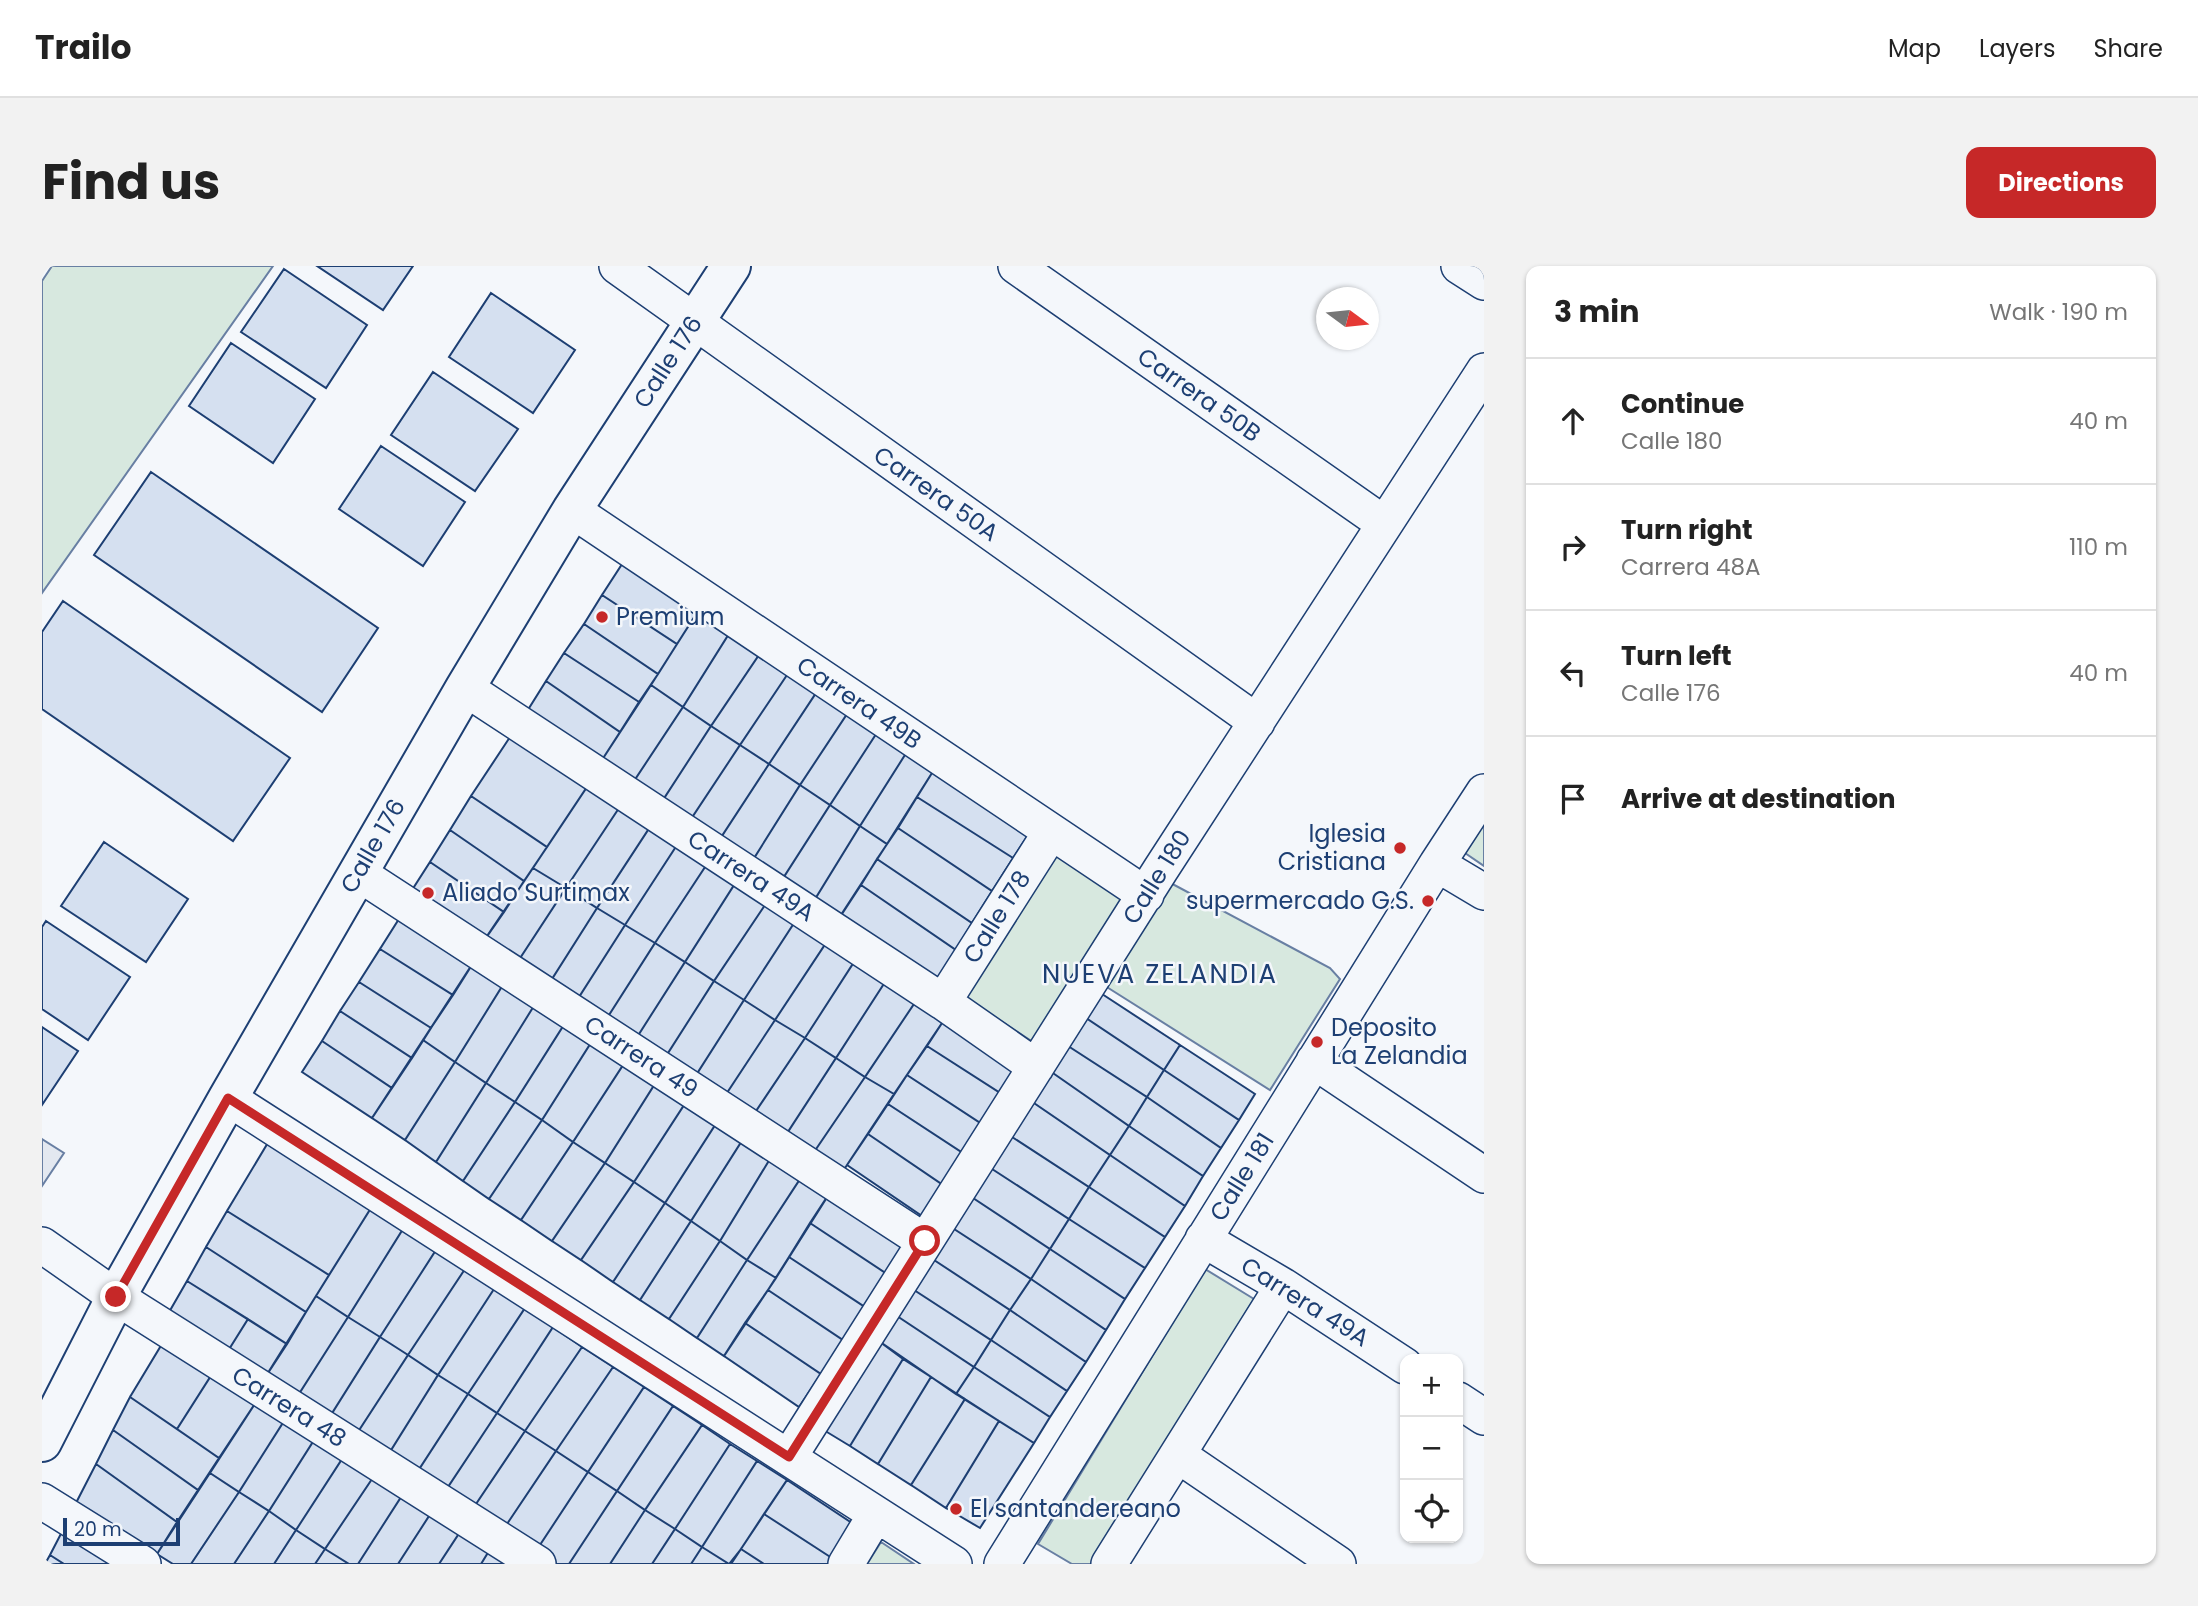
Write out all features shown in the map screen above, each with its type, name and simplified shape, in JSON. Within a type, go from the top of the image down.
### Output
[{"type":"street","name":"Carrera 50A","points":[[617,266],[1257,722]]},
{"type":"street","name":"Calle 176","points":[[42,1442],[116,1297],[465,688],[572,510],[731,266]]},
{"type":"street","name":"Carrera 50B","points":[[1016,266],[1383,523]]},
{"type":"street","points":[[1459,266],[1484,282]]},
{"type":"street","name":"Calle 180","points":[[789,1457],[1383,523],[1484,371]]},
{"type":"street","name":"Carrera 49B","points":[[572,510],[1146,895]]},
{"type":"street","name":"Carrera 49A","points":[[465,688],[943,1002],[1036,1067]]},
{"type":"street","name":"Calle 181","points":[[1002,1564],[1484,792]]},
{"type":"street","name":"Calle 178","points":[[943,1002],[1051,832]]},
{"type":"street","points":[[1437,864],[1484,892]]},
{"type":"street","name":"Carrera 49","points":[[358,873],[925,1241]]},
{"type":"street","points":[[1314,1061],[1484,1175]]},
{"type":"street","points":[[228,1098],[954,1564]]},
{"type":"street","name":"Carrera 49A","points":[[1203,1239],[1283,1286],[1400,1363]]},
{"type":"street","name":"Carrera 48","points":[[42,1245],[116,1297],[538,1564]]},
{"type":"street","points":[[1109,1564],[1283,1286]]},
{"type":"street","points":[[1463,1403],[1484,1417]]},
{"type":"street","points":[[1178,1455],[1338,1564]]},
{"type":"street","points":[[42,1501],[143,1564]]},
{"type":"street","points":[[846,1564],[876,1514]]},
{"type":"shaded area","points":[[52,266],[273,266],[42,593],[42,281]]},
{"type":"shaded area","points":[[1484,824],[1484,866],[1465,853]]},
{"type":"shaded area","points":[[1059,847],[1132,897],[1039,1046],[963,996]]},
{"type":"shaded area","points":[[1165,880],[1330,968],[1340,979],[1270,1090],[1102,984]]},
{"type":"shaded area","points":[[42,1139],[64,1153],[42,1186]]},
{"type":"shaded area","points":[[1205,1269],[1254,1299],[1092,1564],[1072,1564],[1038,1544]]},
{"type":"shaded area","points":[[881,1542],[914,1564],[867,1564]]},
{"type":"building","points":[[317,266],[413,266],[383,310]]},
{"type":"building","points":[[284,269],[367,325],[326,388],[241,332]]},
{"type":"building","points":[[491,293],[575,350],[533,413],[449,357]]},
{"type":"building","points":[[231,343],[315,399],[273,463],[189,406]]},
{"type":"building","points":[[433,372],[518,429],[475,491],[391,435]]},
{"type":"building","points":[[381,446],[465,502],[423,566],[339,509]]},
{"type":"building","points":[[151,472],[378,628],[322,712],[94,555]]},
{"type":"building","points":[[626,558],[700,608],[677,644],[602,595]]},
{"type":"building","points":[[602,595],[677,644],[658,674],[584,624]]},
{"type":"building","points":[[63,601],[290,758],[233,841],[42,709],[42,632]]},
{"type":"building","points":[[700,608],[732,629],[683,707],[651,685]]},
{"type":"building","points":[[584,624],[658,674],[639,702],[564,653]]},
{"type":"building","points":[[732,629],[763,649],[711,726],[683,707]]},
{"type":"building","points":[[763,649],[791,669],[740,745],[711,726]]},
{"type":"building","points":[[564,653],[639,702],[620,732],[546,681]]},
{"type":"building","points":[[791,669],[820,687],[769,764],[740,745]]},
{"type":"building","points":[[546,681],[620,732],[600,763],[526,713]]},
{"type":"building","points":[[651,685],[683,707],[632,784],[600,763]]},
{"type":"building","points":[[820,687],[851,708],[800,785],[769,764]]},
{"type":"building","points":[[683,707],[711,726],[661,803],[632,784]]},
{"type":"building","points":[[851,708],[880,728],[830,805],[800,785]]},
{"type":"building","points":[[711,726],[740,745],[689,822],[661,803]]},
{"type":"building","points":[[880,728],[910,747],[860,826],[830,805]]},
{"type":"building","points":[[512,734],[587,787],[547,847],[471,796]]},
{"type":"building","points":[[740,745],[769,764],[718,842],[689,822]]},
{"type":"building","points":[[910,747],[937,765],[887,844],[860,826]]},
{"type":"building","points":[[769,764],[800,785],[751,863],[718,842]]},
{"type":"building","points":[[937,765],[1032,829],[1013,858],[917,797]]},
{"type":"building","points":[[800,785],[830,805],[780,883],[751,863]]},
{"type":"building","points":[[587,787],[619,808],[566,888],[533,868]]},
{"type":"building","points":[[471,796],[547,847],[524,881],[450,830]]},
{"type":"building","points":[[917,797],[1013,858],[992,891],[898,828]]},
{"type":"building","points":[[830,805],[860,826],[812,904],[780,883]]},
{"type":"building","points":[[619,808],[650,827],[597,908],[566,888]]},
{"type":"building","points":[[860,826],[887,844],[837,921],[812,904]]},
{"type":"building","points":[[650,827],[677,845],[625,925],[597,908]]},
{"type":"building","points":[[898,828],[992,891],[972,923],[877,859]]},
{"type":"building","points":[[450,830],[524,881],[504,912],[430,862]]},
{"type":"building","points":[[104,842],[188,899],[146,962],[61,906]]},
{"type":"building","points":[[677,845],[707,864],[655,943],[625,925]]},
{"type":"building","points":[[877,859],[972,923],[956,950],[861,885]]},
{"type":"building","points":[[430,862],[504,912],[479,948],[405,901]]},
{"type":"building","points":[[707,864],[736,882],[685,962],[655,943]]},
{"type":"building","points":[[533,868],[566,888],[513,969],[479,948]]},
{"type":"building","points":[[736,882],[767,902],[714,981],[685,962]]},
{"type":"building","points":[[861,885],[956,950],[937,980],[840,917]]},
{"type":"building","points":[[566,888],[597,908],[545,990],[513,969]]},
{"type":"building","points":[[767,902],[796,920],[744,1000],[714,981]]},
{"type":"building","points":[[597,908],[625,925],[572,1008],[545,990]]},
{"type":"building","points":[[404,911],[475,960],[453,995],[380,949]]},
{"type":"building","points":[[796,920],[828,940],[775,1020],[744,1000]]},
{"type":"building","points":[[46,921],[130,977],[88,1040],[42,1009],[42,927]]},
{"type":"building","points":[[625,925],[655,943],[602,1026],[572,1008]]},
{"type":"building","points":[[828,940],[856,959],[805,1038],[775,1020]]},
{"type":"building","points":[[655,943],[685,962],[632,1045],[602,1026]]},
{"type":"building","points":[[380,949],[453,995],[431,1028],[359,982]]},
{"type":"building","points":[[856,959],[887,979],[836,1058],[805,1038]]},
{"type":"building","points":[[475,960],[506,980],[455,1062],[423,1040]]},
{"type":"building","points":[[685,962],[714,981],[661,1064],[632,1045]]},
{"type":"building","points":[[887,979],[918,998],[865,1077],[836,1058]]},
{"type":"building","points":[[506,980],[537,1001],[486,1083],[455,1062]]},
{"type":"building","points":[[714,981],[744,1000],[691,1083],[661,1064]]},
{"type":"building","points":[[359,982],[431,1028],[412,1058],[340,1011]]},
{"type":"building","points":[[1099,992],[1180,1045],[1164,1070],[1083,1016]]},
{"type":"building","points":[[918,998],[946,1017],[894,1094],[865,1077]]},
{"type":"building","points":[[744,1000],[775,1020],[721,1102],[691,1083]]},
{"type":"building","points":[[537,1001],[567,1020],[515,1102],[486,1083]]},
{"type":"building","points":[[340,1011],[412,1058],[392,1088],[322,1041]]},
{"type":"building","points":[[1083,1016],[1164,1070],[1147,1097],[1065,1044]]},
{"type":"building","points":[[946,1017],[1024,1066],[1005,1096],[927,1046]]},
{"type":"building","points":[[567,1020],[594,1038],[542,1120],[515,1102]]},
{"type":"building","points":[[775,1020],[805,1038],[750,1120],[721,1102]]},
{"type":"building","points":[[42,1027],[78,1051],[42,1105]]},
{"type":"building","points":[[594,1038],[627,1059],[573,1142],[542,1120]]},
{"type":"building","points":[[805,1038],[836,1058],[782,1141],[750,1120]]},
{"type":"building","points":[[423,1040],[455,1062],[405,1140],[372,1118]]},
{"type":"building","points":[[322,1041],[392,1088],[372,1118],[302,1072]]},
{"type":"building","points":[[1065,1044],[1147,1097],[1129,1126],[1050,1071]]},
{"type":"building","points":[[1180,1045],[1255,1094],[1239,1120],[1164,1070]]},
{"type":"building","points":[[927,1046],[1005,1096],[985,1126],[907,1075]]},
{"type":"building","points":[[836,1058],[865,1077],[810,1158],[782,1141]]},
{"type":"building","points":[[627,1059],[658,1079],[605,1163],[573,1142]]},
{"type":"building","points":[[455,1062],[486,1083],[436,1162],[405,1140]]},
{"type":"building","points":[[1164,1070],[1239,1120],[1221,1148],[1147,1097]]},
{"type":"building","points":[[1050,1071],[1129,1126],[1110,1155],[1031,1101]]},
{"type":"building","points":[[907,1075],[985,1126],[966,1155],[888,1104]]},
{"type":"building","points":[[865,1077],[894,1094],[839,1177],[810,1158]]},
{"type":"building","points":[[658,1079],[688,1099],[634,1182],[605,1163]]},
{"type":"building","points":[[486,1083],[515,1102],[463,1181],[436,1162]]},
{"type":"building","points":[[1147,1097],[1221,1148],[1203,1176],[1129,1126]]},
{"type":"building","points":[[688,1099],[719,1119],[665,1203],[634,1182]]},
{"type":"building","points":[[1031,1101],[1110,1155],[1089,1187],[1009,1135]]},
{"type":"building","points":[[515,1102],[542,1120],[489,1199],[463,1181]]},
{"type":"building","points":[[888,1104],[966,1155],[946,1187],[868,1134]]},
{"type":"building","points":[[719,1119],[745,1136],[691,1221],[665,1203]]},
{"type":"building","points":[[542,1120],[573,1142],[521,1220],[489,1199]]},
{"type":"building","points":[[1129,1126],[1203,1176],[1185,1206],[1110,1155]]},
{"type":"building","points":[[868,1134],[946,1187],[925,1218],[847,1165]]},
{"type":"building","points":[[1009,1135],[1089,1187],[1069,1219],[989,1167]]},
{"type":"building","points":[[745,1136],[773,1154],[720,1241],[691,1221]]},
{"type":"building","points":[[269,1141],[371,1208],[329,1275],[227,1211]]},
{"type":"building","points":[[573,1142],[605,1163],[552,1241],[521,1220]]},
{"type":"building","points":[[773,1154],[804,1173],[747,1260],[720,1241]]},
{"type":"building","points":[[1110,1155],[1185,1206],[1165,1237],[1089,1187]]},
{"type":"building","points":[[605,1163],[634,1182],[581,1260],[552,1241]]},
{"type":"building","points":[[989,1167],[1069,1219],[1050,1249],[970,1196]]},
{"type":"building","points":[[804,1173],[831,1191],[776,1278],[747,1260]]},
{"type":"building","points":[[634,1182],[665,1203],[613,1282],[581,1260]]},
{"type":"building","points":[[1089,1187],[1165,1237],[1145,1268],[1069,1219]]},
{"type":"building","points":[[831,1191],[908,1241],[887,1274],[810,1223]]},
{"type":"building","points":[[970,1196],[1050,1249],[1031,1279],[951,1227]]},
{"type":"building","points":[[665,1203],[691,1221],[640,1300],[613,1282]]},
{"type":"building","points":[[371,1208],[403,1229],[348,1317],[316,1296]]},
{"type":"building","points":[[227,1211],[329,1275],[306,1312],[206,1247]]},
{"type":"building","points":[[1069,1219],[1145,1268],[1125,1299],[1050,1249]]},
{"type":"building","points":[[691,1221],[720,1241],[669,1319],[640,1300]]},
{"type":"building","points":[[810,1223],[887,1274],[865,1307],[789,1257]]},
{"type":"building","points":[[951,1227],[1031,1279],[1010,1310],[931,1258]]},
{"type":"building","points":[[403,1229],[436,1250],[380,1337],[348,1317]]},
{"type":"building","points":[[720,1241],[747,1260],[697,1338],[669,1319]]},
{"type":"building","points":[[206,1247],[306,1312],[287,1344],[187,1281]]},
{"type":"building","points":[[1050,1249],[1125,1299],[1106,1330],[1031,1279]]},
{"type":"building","points":[[436,1250],[465,1269],[408,1355],[380,1337]]},
{"type":"building","points":[[789,1257],[865,1307],[843,1340],[768,1290]]},
{"type":"building","points":[[931,1258],[1010,1310],[991,1340],[911,1288]]},
{"type":"building","points":[[747,1260],[776,1278],[724,1356],[697,1338]]},
{"type":"building","points":[[465,1269],[494,1289],[438,1375],[408,1355]]},
{"type":"building","points":[[1031,1279],[1106,1330],[1086,1362],[1010,1310]]},
{"type":"building","points":[[187,1281],[248,1319],[228,1351],[168,1314]]},
{"type":"building","points":[[911,1288],[991,1340],[974,1367],[894,1314]]},
{"type":"building","points":[[494,1289],[525,1308],[468,1394],[438,1375]]},
{"type":"building","points":[[768,1290],[843,1340],[821,1374],[745,1323]]},
{"type":"building","points":[[316,1296],[348,1317],[297,1397],[266,1376]]},
{"type":"building","points":[[525,1308],[553,1327],[497,1413],[468,1394]]},
{"type":"building","points":[[1010,1310],[1086,1362],[1067,1391],[991,1340]]},
{"type":"building","points":[[894,1314],[974,1367],[956,1394],[876,1339]]},
{"type":"building","points":[[348,1317],[380,1337],[329,1418],[297,1397]]},
{"type":"building","points":[[248,1319],[287,1344],[266,1376],[228,1351]]},
{"type":"building","points":[[745,1323],[821,1374],[799,1407],[724,1356]]},
{"type":"building","points":[[553,1327],[582,1347],[525,1431],[497,1413]]},
{"type":"building","points":[[380,1337],[408,1355],[356,1435],[329,1418]]},
{"type":"building","points":[[165,1339],[214,1371],[177,1429],[130,1397]]},
{"type":"building","points":[[876,1339],[903,1359],[850,1446],[822,1429]]},
{"type":"building","points":[[991,1340],[1067,1391],[1050,1417],[974,1367]]},
{"type":"building","points":[[582,1347],[613,1367],[556,1451],[525,1431]]},
{"type":"building","points":[[408,1355],[438,1375],[388,1455],[356,1435]]},
{"type":"building","points":[[903,1359],[931,1377],[878,1464],[850,1446]]},
{"type":"building","points":[[613,1367],[644,1387],[588,1472],[556,1451]]},
{"type":"building","points":[[974,1367],[1050,1417],[1034,1443],[956,1394]]},
{"type":"building","points":[[214,1371],[258,1399],[219,1458],[177,1429]]},
{"type":"building","points":[[438,1375],[468,1394],[416,1474],[388,1455]]},
{"type":"building","points":[[931,1377],[965,1399],[911,1485],[878,1464]]},
{"type":"building","points":[[644,1387],[673,1406],[617,1491],[588,1472]]},
{"type":"building","points":[[468,1394],[497,1413],[444,1493],[416,1474]]},
{"type":"building","points":[[130,1397],[219,1458],[198,1490],[113,1430]]},
{"type":"building","points":[[258,1399],[286,1418],[239,1492],[210,1473]]},
{"type":"building","points":[[965,1399],[999,1421],[946,1508],[911,1485]]},
{"type":"building","points":[[673,1406],[702,1425],[645,1510],[617,1491]]},
{"type":"building","points":[[497,1413],[525,1431],[472,1510],[444,1493]]},
{"type":"building","points":[[286,1418],[316,1437],[269,1511],[239,1492]]},
{"type":"building","points":[[999,1421],[1034,1443],[980,1528],[946,1508]]},
{"type":"building","points":[[702,1425],[730,1444],[675,1529],[645,1510]]},
{"type":"building","points":[[113,1430],[198,1490],[177,1522],[96,1464]]},
{"type":"building","points":[[525,1431],[556,1451],[503,1530],[472,1510]]},
{"type":"building","points":[[316,1437],[344,1456],[296,1530],[269,1511]]},
{"type":"building","points":[[730,1444],[757,1461],[702,1547],[675,1529]]},
{"type":"building","points":[[556,1451],[588,1472],[536,1551],[503,1530]]},
{"type":"building","points":[[344,1456],[374,1476],[325,1549],[296,1530]]},
{"type":"building","points":[[757,1461],[787,1480],[729,1564],[702,1547]]},
{"type":"building","points":[[96,1464],[177,1522],[157,1554],[76,1503]]},
{"type":"building","points":[[588,1472],[617,1491],[569,1564],[556,1564],[536,1551]]},
{"type":"building","points":[[210,1473],[239,1492],[191,1564],[173,1564],[157,1554]]},
{"type":"building","points":[[374,1476],[403,1494],[358,1564],[349,1564],[325,1549]]},
{"type":"building","points":[[787,1480],[861,1529],[838,1562],[764,1514]]},
{"type":"building","points":[[617,1491],[645,1510],[610,1564],[569,1564]]},
{"type":"building","points":[[239,1492],[269,1511],[234,1564],[191,1564]]},
{"type":"building","points":[[403,1494],[431,1513],[398,1564],[358,1564]]},
{"type":"building","points":[[645,1510],[675,1529],[652,1564],[610,1564]]},
{"type":"building","points":[[269,1511],[296,1530],[274,1564],[234,1564]]},
{"type":"building","points":[[431,1513],[460,1532],[439,1564],[398,1564]]},
{"type":"building","points":[[764,1514],[838,1562],[837,1564],[764,1564],[741,1549]]},
{"type":"building","points":[[65,1526],[125,1564],[64,1564],[50,1555]]},
{"type":"building","points":[[675,1529],[702,1547],[691,1564],[652,1564]]},
{"type":"building","points":[[296,1530],[325,1549],[315,1564],[274,1564]]},
{"type":"building","points":[[460,1532],[489,1551],[481,1564],[439,1564]]},
{"type":"building","points":[[702,1547],[729,1564],[691,1564]]},
{"type":"building","points":[[325,1549],[349,1564],[315,1564]]},
{"type":"building","points":[[741,1549],[764,1564],[731,1564]]},
{"type":"building","points":[[489,1551],[509,1564],[481,1564]]},
{"type":"building","points":[[50,1555],[64,1564],[45,1564]]},
{"type":"place","name":"Premium","points":[[602,617]]},
{"type":"place","name":"Iglesia Cristiana","points":[[1400,848]]},
{"type":"place","name":"Aliado Surtimax","points":[[428,893]]},
{"type":"place","name":"supermercado G.S.","points":[[1428,901]]},
{"type":"place","name":"Deposito La Zelandia","points":[[1317,1042]]},
{"type":"place","name":"El santandereano","points":[[956,1509]]},
{"type":"district","name":"NUEVA ZELANDIA","points":[[1160,974]]},
{"type":"route","points":[[116,1297],[228,1098],[789,1457],[925,1241]]}]
